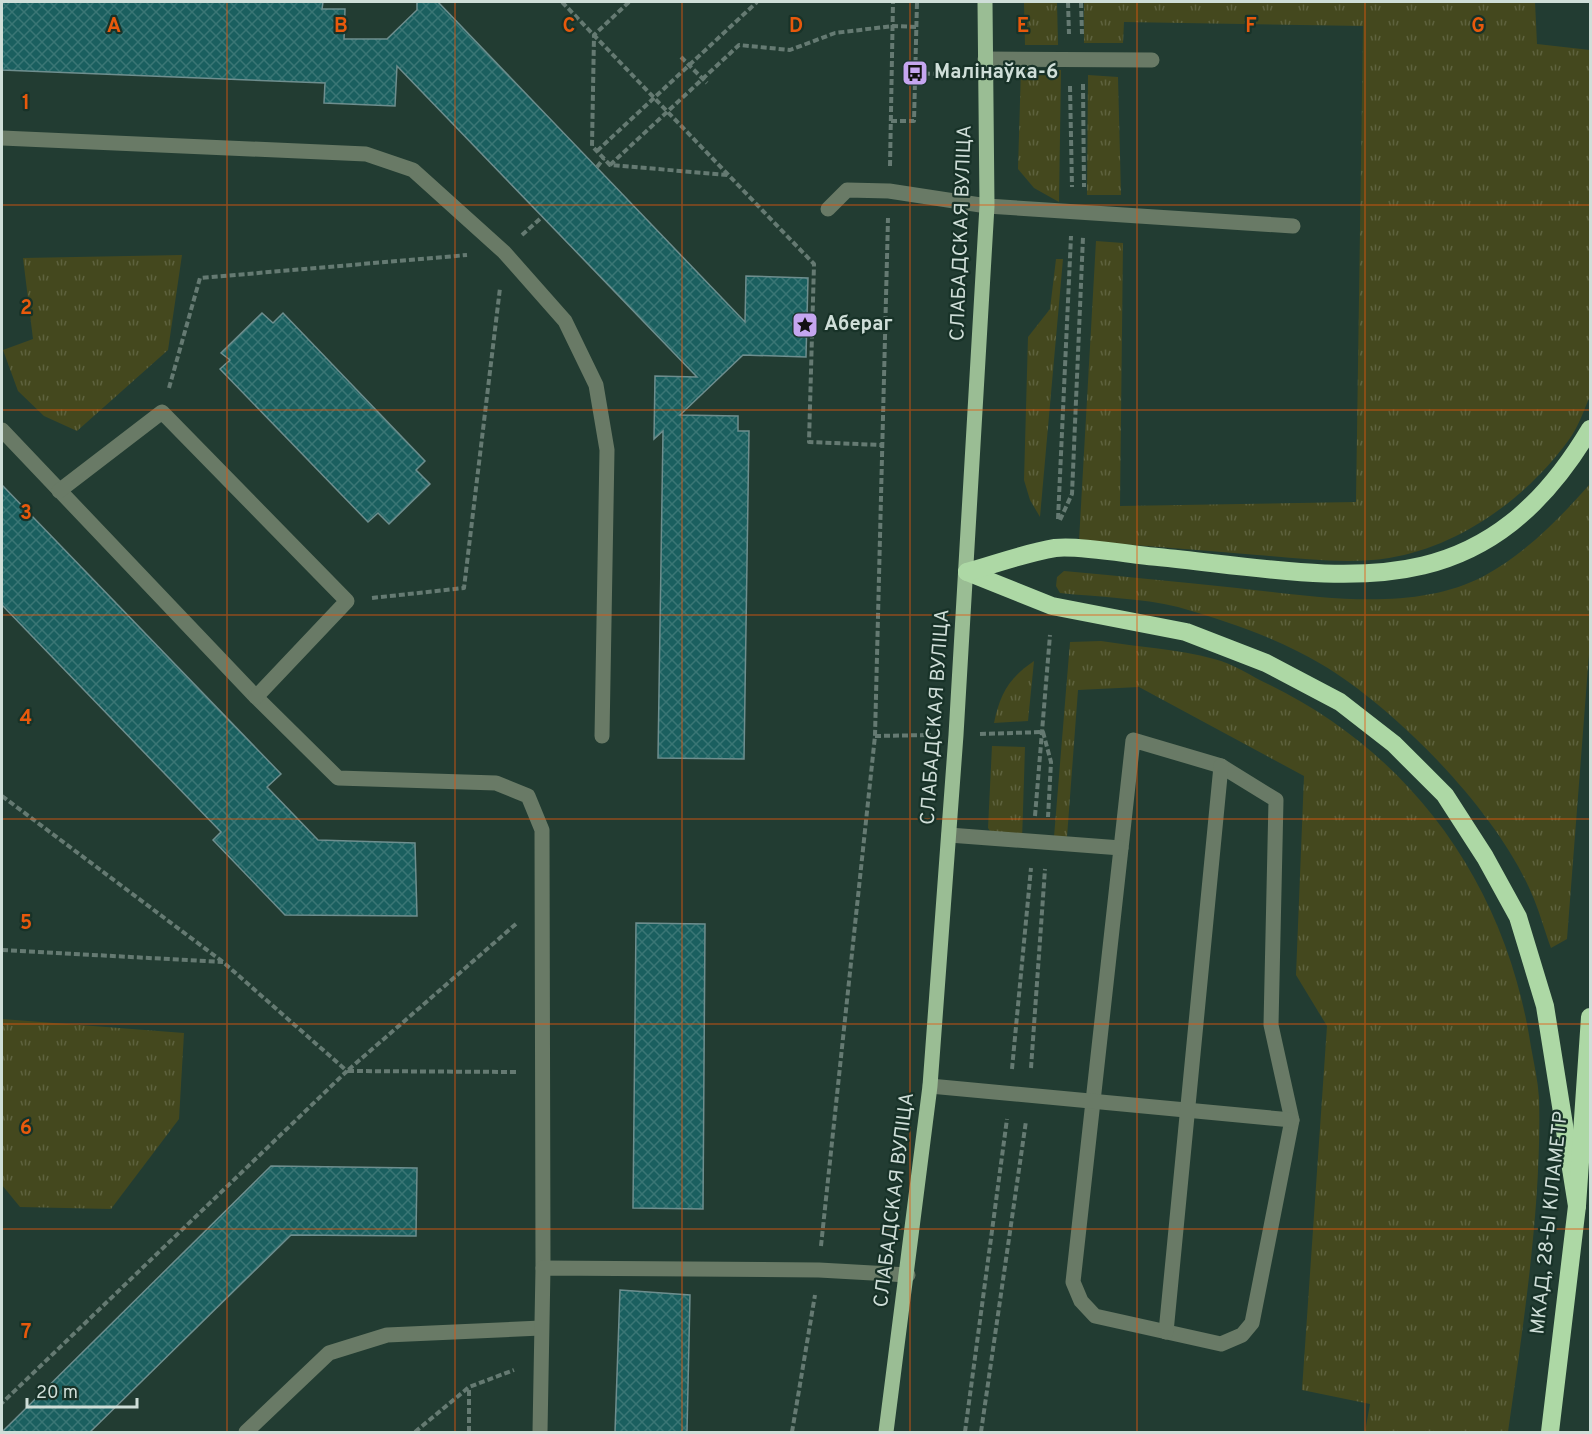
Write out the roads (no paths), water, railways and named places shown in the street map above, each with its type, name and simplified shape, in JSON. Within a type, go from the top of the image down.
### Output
[{"type":"highway","points":[[967,572],[1056,548],[1337,576],[1389,572],[1440,563],[1481,545],[1525,513],[1568,466],[1590,429]]},
{"type":"highway","points":[[967,572],[1052,606],[1186,632],[1266,663],[1340,702],[1394,744],[1445,795],[1485,857],[1518,917],[1545,1006],[1577,1206]]},
{"type":"highway","name":"МКАД, 28-Ы КІЛАМЕТР","points":[[1550,1432],[1577,1206],[1590,1017]]},
{"type":"main road","name":"СЛАБАДСКАЯ ВУЛІЦА","points":[[886,1432],[908,1275],[930,1086],[949,835],[967,572],[987,206],[985,2]]},
{"type":"lane","points":[[985,59],[1152,60]]},
{"type":"lane","points":[[2,138],[366,154],[413,170],[504,252],[565,321],[596,385],[607,450],[602,736]]},
{"type":"lane","points":[[828,209],[847,190],[889,191],[987,206],[1078,210],[1293,226]]},
{"type":"lane","points":[[59,491],[162,412],[347,601],[256,697]]},
{"type":"lane","points":[[2,430],[256,697],[338,778],[496,783],[528,796],[542,830],[543,1268],[540,1432]]},
{"type":"lane","points":[[1133,740],[1221,766],[1276,800],[1271,1025],[1292,1120],[1252,1323],[1242,1335],[1221,1344],[1095,1316],[1080,1301],[1073,1282],[1091,1101],[1121,848],[1133,740]]},
{"type":"lane","points":[[1166,1332],[1221,766]]},
{"type":"lane","points":[[949,835],[1121,848]]},
{"type":"lane","points":[[930,1086],[1292,1120]]},
{"type":"lane","points":[[543,1268],[819,1270],[908,1275]]},
{"type":"lane","points":[[246,1432],[329,1353],[387,1335],[541,1328]]},
{"type":"place","name":"Малінаўка-6","points":[[915,73]]},
{"type":"place","name":"Абераг","points":[[805,325]]}]
